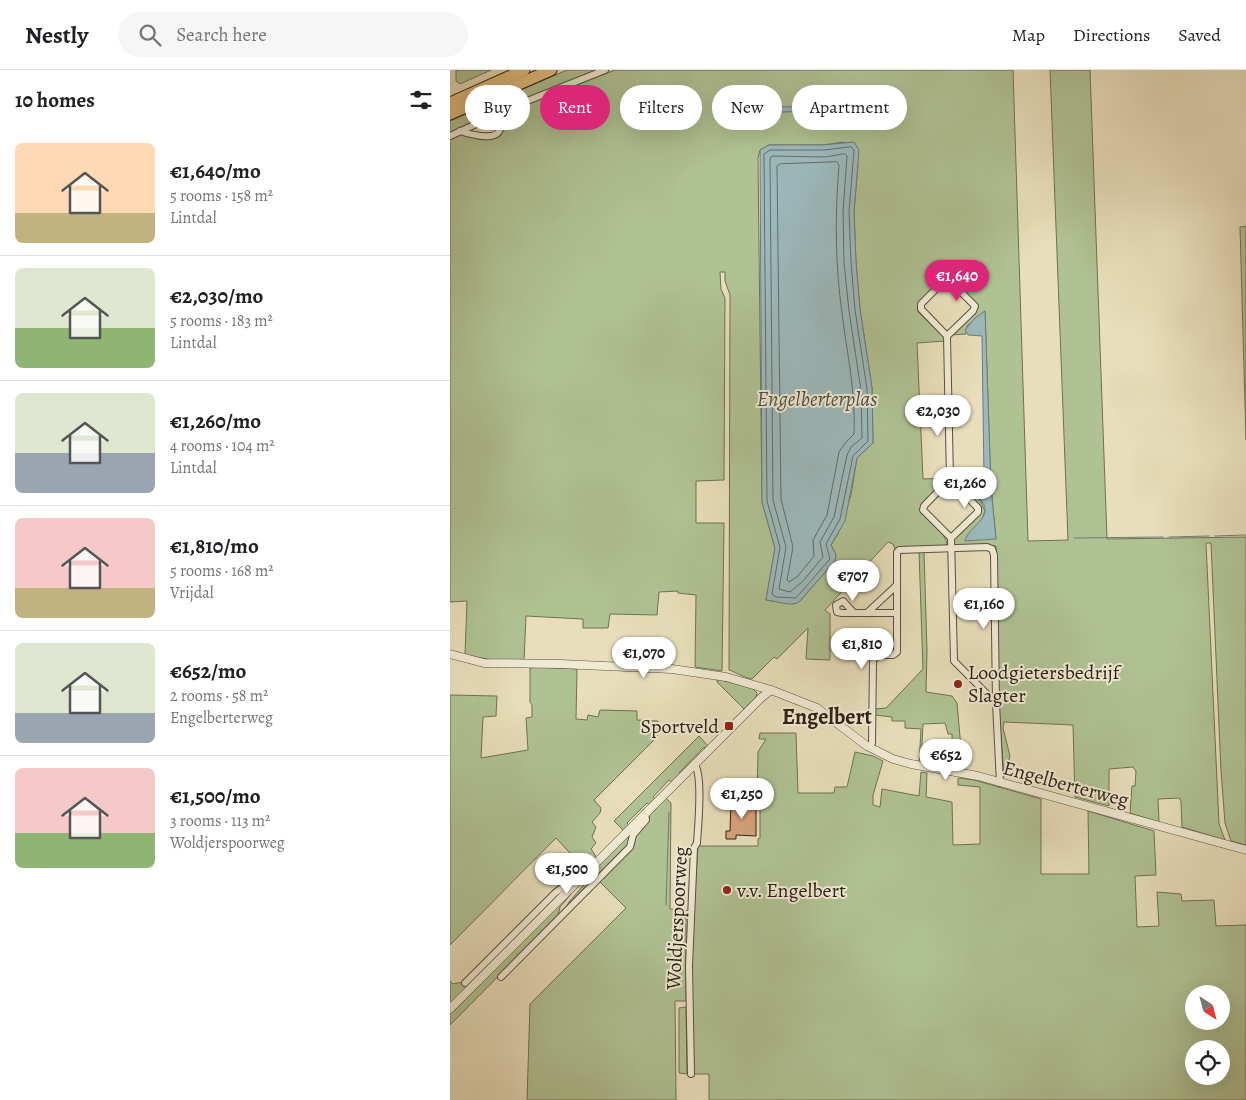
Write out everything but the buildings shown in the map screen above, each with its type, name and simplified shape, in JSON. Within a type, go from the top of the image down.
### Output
[{"type":"highway","points":[[450,103],[524,70]]},
{"type":"highway","points":[[450,114],[550,70]]},
{"type":"street","points":[[530,101],[605,70]]},
{"type":"street","points":[[450,136],[465,129]]},
{"type":"street","points":[[460,131],[489,136],[497,134],[499,130]]},
{"type":"street","points":[[947,336],[973,311],[974,306],[946,279],[921,304],[921,309],[947,336],[950,479],[978,508],[978,512],[951,538]]},
{"type":"street","points":[[950,479],[924,506],[923,510],[951,538],[954,662],[996,703]]},
{"type":"street","points":[[870,747],[872,743],[873,660],[878,655],[893,655],[897,652],[897,552],[899,550],[988,547],[992,549],[994,555],[996,703],[1000,782]]},
{"type":"street","points":[[868,613],[897,585]]},
{"type":"street","points":[[854,613],[897,613]]},
{"type":"street","name":"Engelberterweg","points":[[450,654],[484,663],[560,664],[694,671],[726,677],[771,690],[817,708],[870,747],[893,759],[911,764],[956,771],[1000,782],[1246,850]]},
{"type":"street","points":[[759,686],[761,698]]},
{"type":"street","points":[[450,1009],[771,690]]},
{"type":"street","name":"Woldjerspoorweg","points":[[690,1074],[689,958],[694,848],[697,843],[699,811],[698,772],[695,764]]},
{"type":"street","points":[[501,977],[630,847],[633,835],[646,820],[645,814]]},
{"type":"street","points":[[465,983],[555,893],[577,876],[581,879]]},
{"type":"green space","points":[[456,70],[491,70],[460,84],[456,81]]},
{"type":"green space","points":[[567,70],[599,70],[560,85],[540,85],[540,93],[530,96],[530,86]]},
{"type":"green space","points":[[615,70],[1013,70],[1028,541],[1068,540],[1050,70],[1090,70],[1107,539],[1246,537],[1246,845],[1231,841],[1225,823],[1211,543],[1206,543],[1219,824],[1225,840],[1182,827],[1181,801],[1179,798],[1158,799],[1159,822],[1130,813],[1132,786],[1135,786],[1136,771],[1133,767],[1109,769],[1109,806],[1075,797],[1073,725],[1004,722],[1003,728],[1010,756],[1004,777],[998,696],[996,546],[956,546],[953,544],[953,540],[979,513],[952,478],[965,481],[980,500],[985,511],[982,519],[996,539],[991,488],[985,311],[967,326],[966,334],[952,335],[975,303],[947,276],[918,307],[918,312],[945,338],[945,341],[917,343],[923,479],[948,478],[920,509],[926,518],[943,534],[947,544],[946,547],[895,549],[893,544],[888,542],[825,610],[830,614],[830,660],[806,659],[808,628],[777,659],[774,657],[752,679],[729,670],[730,295],[725,281],[725,272],[720,272],[721,289],[725,298],[724,480],[696,481],[696,523],[724,523],[722,671],[695,667],[696,595],[678,593],[678,591],[659,592],[657,615],[610,614],[608,628],[583,628],[583,619],[526,616],[524,660],[498,661],[465,655],[467,601],[450,602],[450,139],[459,134],[496,137],[503,130],[530,130],[530,103],[540,99],[540,130],[610,130],[610,85],[576,85]],"holes":[[[844,142],[858,164],[854,212],[860,309],[872,388],[873,443],[857,458],[851,495],[838,534],[831,545],[836,555],[835,561],[801,600],[794,604],[766,600],[775,548],[762,502],[758,158],[760,150],[769,145],[823,145]]]},
{"type":"green space","points":[[465,114],[465,126],[450,133],[450,121]]},
{"type":"green space","points":[[1246,226],[1246,440],[1240,227]]},
{"type":"green space","points":[[919,552],[924,552],[927,651],[926,692],[952,696],[957,703],[963,770],[953,769],[952,734],[948,734],[945,723],[923,724],[921,764],[919,764],[921,729],[905,728],[905,721],[892,721],[892,717],[875,715],[875,709],[886,708],[923,669]]},
{"type":"green space","points":[[530,668],[577,669],[576,719],[587,720],[588,715],[598,717],[600,710],[637,711],[637,720],[658,721],[657,737],[594,800],[601,808],[600,813],[592,822],[596,827],[592,837],[596,843],[591,849],[597,858],[590,865],[584,867],[556,838],[450,945],[450,695],[497,696],[496,716],[483,717],[481,758],[528,750],[526,718],[532,717]]},
{"type":"green space","points":[[717,679],[752,688],[757,693],[756,697],[744,709],[717,682]]},
{"type":"green space","points":[[760,733],[796,733],[798,793],[834,793],[835,787],[847,787],[855,752],[873,756],[883,761],[873,795],[873,805],[880,807],[882,789],[919,796],[921,772],[927,773],[926,797],[952,802],[953,845],[980,844],[980,787],[958,785],[958,778],[974,780],[1041,799],[1041,874],[1089,874],[1088,811],[1154,831],[1156,875],[1135,876],[1137,927],[1159,926],[1157,892],[1181,894],[1182,901],[1214,900],[1216,926],[1246,925],[1246,1100],[709,1100],[709,1074],[692,1074],[692,939],[698,846],[758,846],[758,839],[760,838],[760,802],[757,797],[758,752],[766,739],[759,739]]},
{"type":"green space","points":[[699,736],[709,747],[707,749],[704,747],[672,782],[669,780],[653,797],[655,799],[649,805],[647,803],[627,823],[630,826],[624,831],[614,821]]},
{"type":"green space","points":[[665,797],[671,803],[670,909],[689,911],[686,914],[686,1001],[675,1001],[676,1100],[527,1100],[530,1004],[626,908],[599,881],[647,822],[651,812]]},
{"type":"green space","points":[[633,830],[628,845],[564,911],[569,902],[594,873],[598,864]]},
{"type":"green space","points":[[592,870],[560,907],[558,916],[450,1025],[450,1013]]},
{"type":"green space","points":[[574,880],[450,1006],[450,981],[453,984],[463,982]]},
{"type":"green space","points":[[686,1007],[687,1074],[679,1073],[679,1008]]},
{"type":"water","points":[[782,107],[792,107],[792,112],[782,112]]},
{"type":"water","name":"Engelberterplas","points":[[854,142],[859,150],[854,212],[856,262],[860,309],[872,388],[873,443],[857,458],[845,521],[831,545],[836,555],[835,561],[799,602],[792,604],[783,603],[766,600],[775,548],[762,502],[760,150],[769,145],[823,145]]},
{"type":"water","points":[[985,311],[991,488],[996,539],[965,541],[984,515],[985,510],[982,501],[965,481],[984,477],[982,336],[968,335],[965,330],[975,318]]},
{"type":"waterway","points":[[1215,536],[1246,535]]},
{"type":"waterway","points":[[1169,537],[1209,536]]},
{"type":"waterway","points":[[1074,538],[1163,537]]},
{"type":"waterway","points":[[666,905],[669,812]]},
{"type":"place","name":"Loodgietersbedrijf Slagter","points":[[958,684]]},
{"type":"place","name":"Sportveld","points":[[729,726]]},
{"type":"place","name":"v.v. Engelbert","points":[[727,890]]},
{"type":"district","name":"Engelbert","points":[[827,717]]}]
